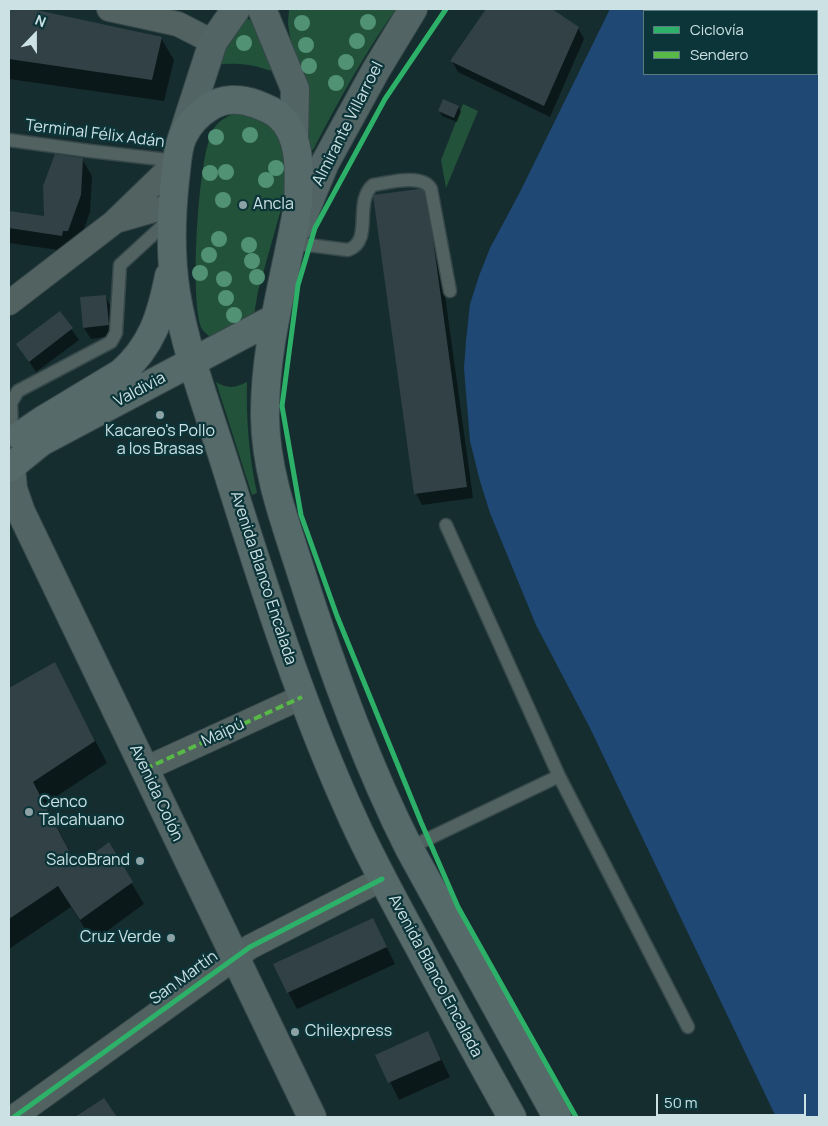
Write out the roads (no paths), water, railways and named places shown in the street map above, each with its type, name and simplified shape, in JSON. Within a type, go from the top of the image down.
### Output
[{"type":"main road","points":[[210,9],[213,42]]},
{"type":"main road","name":"Avenida Blanco Encalada","points":[[236,9],[213,42],[180,150],[172,213],[172,261],[181,318],[235,494],[302,698],[338,786],[382,879],[512,1117]]},
{"type":"main road","points":[[262,9],[295,89]]},
{"type":"main road","points":[[280,9],[295,89],[294,139],[299,186],[292,243],[268,358],[265,419],[268,453],[276,494],[340,686],[377,781],[409,848],[547,1110]]},
{"type":"main road","name":"Almirante Villarroel","points":[[292,243],[325,163],[376,70],[413,9]]},
{"type":"main road","points":[[180,150],[196,117],[206,108],[218,102],[241,100],[263,107],[281,117],[294,139]]},
{"type":"main road","name":"Valdivia","points":[[10,456],[38,423],[121,374],[136,359],[147,344],[157,321],[166,294],[172,261]]},
{"type":"main road","name":"Valdivia","points":[[10,456],[41,442],[275,318]]},
{"type":"main road","name":"Avenida Colón","points":[[10,456],[11,477],[16,500],[312,1117]]},
{"type":"main road","points":[[382,879],[403,878],[430,886]]},
{"type":"street","points":[[109,9],[178,24],[213,42]]},
{"type":"street","points":[[9,303],[113,224],[180,150]]},
{"type":"street","points":[[113,224],[154,210],[172,213]]},
{"type":"street","name":"Maipú","points":[[145,769],[302,698]]},
{"type":"street","name":"San Martín","points":[[14,1117],[234,957],[262,939],[382,879]]},
{"type":"lane","name":"Terminal Félix Adán","points":[[9,140],[180,150]]},
{"type":"lane","points":[[292,243],[348,250],[354,248],[361,239],[364,199],[369,188],[373,185],[418,180],[426,182],[431,188],[450,291]]},
{"type":"lane","points":[[10,456],[11,403],[18,391],[111,342],[116,333],[120,265],[172,213]]},
{"type":"lane","points":[[446,525],[559,776],[688,1027]]},
{"type":"lane","points":[[409,848],[559,776]]},
{"type":"water","points":[[610,9],[819,9],[819,1117],[776,1117],[590,728],[536,625],[490,513],[470,441],[464,368],[470,304],[490,248],[520,192]]},
{"type":"place","name":"Ancla","points":[[243,205]]},
{"type":"place","name":"Kacareo's Pollo a los Brasas","points":[[160,415]]},
{"type":"place","name":"Cenco Talcahuano","points":[[29,812]]},
{"type":"place","name":"SalcoBrand","points":[[140,861]]},
{"type":"place","name":"Cruz Verde","points":[[171,938]]},
{"type":"place","name":"Chilexpress","points":[[295,1032]]}]
